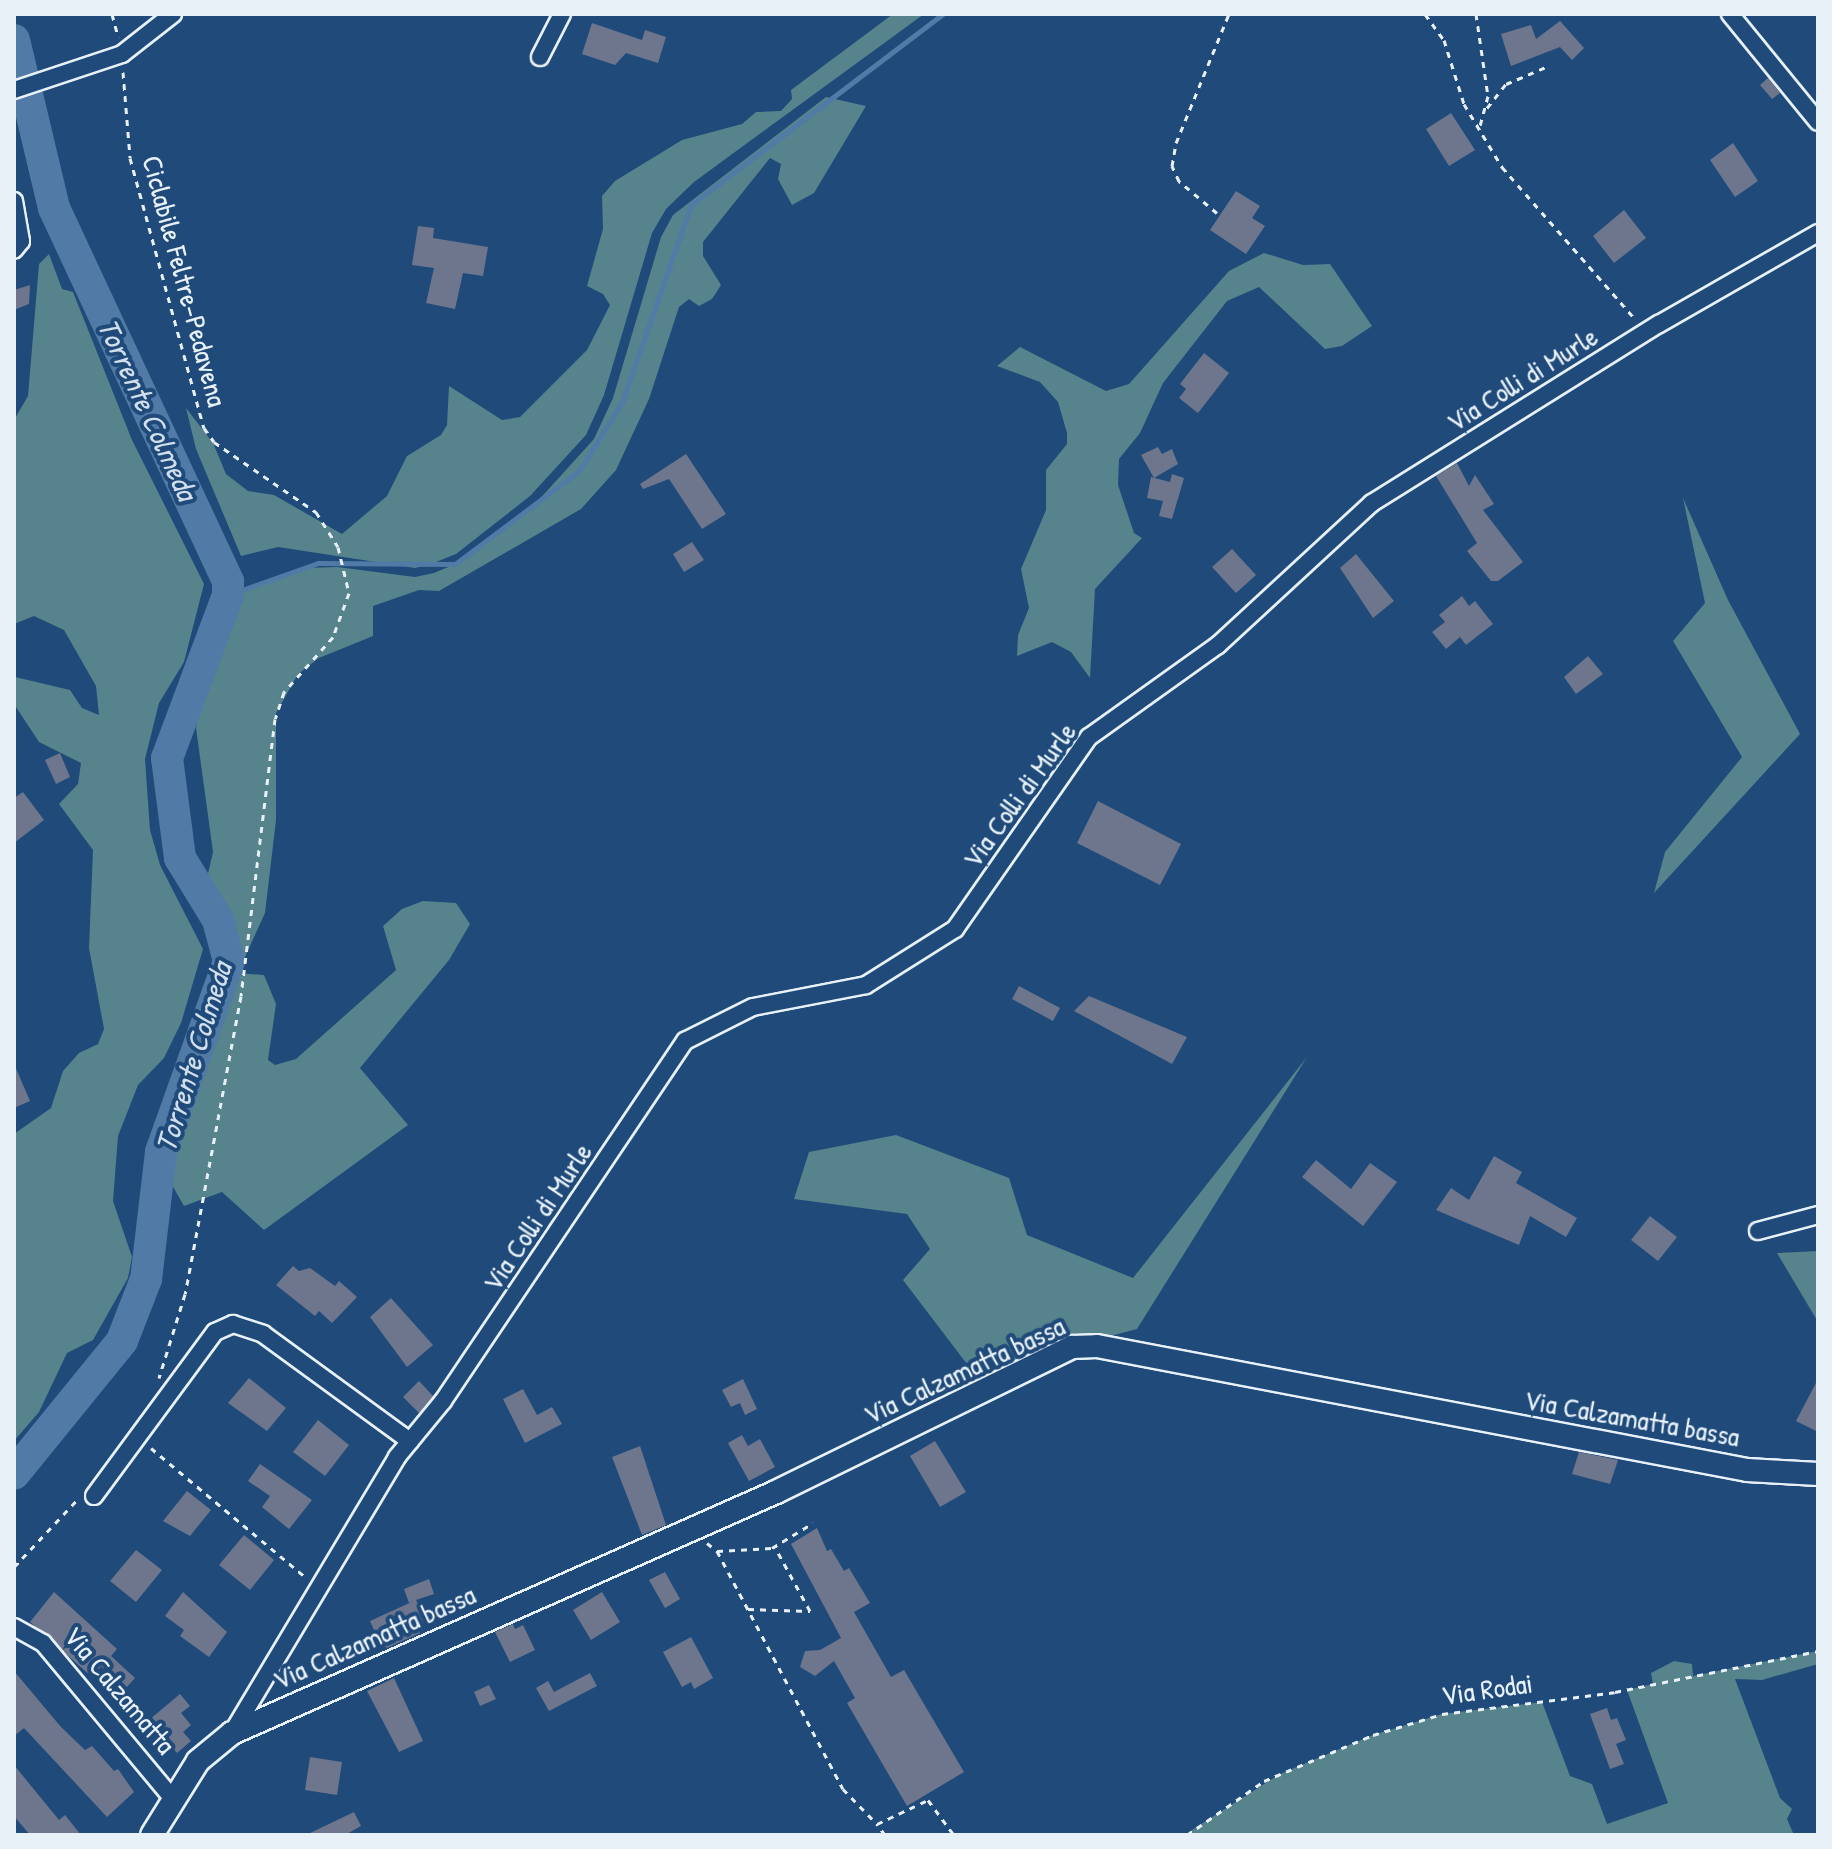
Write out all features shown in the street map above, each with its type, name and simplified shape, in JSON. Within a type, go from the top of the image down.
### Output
[{"type":"street","points":[[14,90],[87,69],[122,54],[156,33],[173,14]]},
{"type":"street","points":[[540,57],[562,14]]},
{"type":"street","points":[[1730,14],[1818,122]]},
{"type":"street","points":[[14,201],[21,241],[14,250]]},
{"type":"street","name":"Via Colli di Murle","points":[[232,1733],[410,1441],[527,1280],[685,1041],[753,1007],[866,985],[955,929],[1089,737],[1218,645],[1372,503],[1646,332],[1818,233]]},
{"type":"street","points":[[1758,1231],[1818,1215]]},
{"type":"street","points":[[88,1495],[139,1438],[215,1332],[233,1324],[263,1334],[410,1441]]},
{"type":"street","name":"Via Calzamatta bassa","points":[[232,1733],[689,1530],[1072,1347],[1097,1346],[1747,1470],[1818,1474]]},
{"type":"street","name":"Via Calzamatta","points":[[14,1627],[43,1643],[174,1800]]},
{"type":"street","name":"Via Calzamatta","points":[[152,1835],[198,1761],[232,1733]]},
{"type":"path","points":[[1217,213],[1179,181],[1172,166],[1176,143],[1229,14]]},
{"type":"path","points":[[1425,14],[1444,40],[1464,104],[1502,167],[1646,332]]},
{"type":"path","points":[[1476,14],[1488,96],[1480,126]]},
{"type":"path","name":"Ciclabile Feltre-Pedavena","points":[[122,54],[130,158],[204,428],[214,442],[316,512],[338,547],[349,593],[333,637],[284,692],[275,719],[255,911],[236,1026],[185,1294],[157,1383]]},
{"type":"path","points":[[1484,110],[1506,84],[1546,67]]},
{"type":"path","points":[[139,1438],[318,1588]]},
{"type":"path","points":[[14,1567],[88,1495]]},
{"type":"path","points":[[717,1551],[775,1547],[813,1523]]},
{"type":"path","points":[[689,1530],[717,1551],[843,1789],[885,1835]]},
{"type":"path","points":[[748,1609],[810,1611],[775,1547]]},
{"type":"path","name":"Via Rodai","points":[[1187,1835],[1264,1781],[1373,1735],[1442,1714],[1615,1692],[1818,1651]]},
{"type":"path","points":[[877,1824],[928,1800],[954,1835]]},
{"type":"green space","points":[[893,14],[924,14],[694,182],[666,209],[652,233],[604,395],[586,435],[530,496],[456,554],[415,568],[278,547],[241,556],[196,449],[186,408],[213,443],[226,474],[248,491],[274,495],[342,534],[387,496],[407,456],[441,435],[447,425],[449,386],[502,420],[520,417],[587,350],[610,305],[603,294],[587,286],[603,229],[602,196],[615,181],[682,140],[742,124],[756,112],[781,111],[792,99],[791,90]]},
{"type":"green space","points":[[826,97],[866,106],[814,193],[792,205],[778,179],[781,164],[770,158],[703,242],[703,256],[721,285],[712,299],[699,306],[689,299],[679,307],[649,399],[616,470],[581,509],[439,591],[419,590],[373,606],[373,636],[319,658],[298,674],[276,713],[276,820],[265,913],[244,959],[224,961],[221,944],[201,904],[213,852],[196,728],[205,670],[198,658],[221,597],[306,568],[337,567],[415,577],[434,573],[460,562],[536,503],[594,439],[613,398],[661,237],[673,215]]},
{"type":"green space","points":[[1264,253],[1303,265],[1330,264],[1372,326],[1342,346],[1325,349],[1259,287],[1227,301],[1163,383],[1140,433],[1119,459],[1118,485],[1134,533],[1142,538],[1095,589],[1090,678],[1071,652],[1052,642],[1017,656],[1018,635],[1029,608],[1021,569],[1046,510],[1046,470],[1067,444],[1067,433],[1058,402],[1040,382],[997,366],[1020,347],[1106,391],[1129,384],[1229,271]]},
{"type":"green space","points":[[49,254],[62,289],[73,292],[132,440],[204,584],[184,662],[159,703],[145,759],[150,830],[160,865],[203,949],[181,1023],[164,1058],[138,1085],[118,1136],[113,1201],[132,1257],[128,1278],[93,1340],[67,1353],[39,1412],[14,1441],[14,1134],[51,1108],[63,1071],[79,1053],[98,1044],[104,1029],[89,948],[93,850],[59,804],[78,784],[81,763],[39,742],[14,704],[15,677],[70,690],[82,708],[99,715],[96,686],[64,630],[34,616],[14,624],[14,420],[28,396],[39,264]]},
{"type":"green space","points":[[1683,498],[1728,600],[1800,734],[1654,893],[1665,852],[1742,757],[1673,641],[1705,603]]},
{"type":"green space","points":[[423,901],[456,903],[470,924],[449,960],[360,1068],[408,1125],[264,1230],[222,1192],[184,1206],[164,1171],[151,1175],[190,1069],[197,1011],[207,982],[225,972],[264,975],[276,1004],[268,1060],[275,1065],[296,1059],[396,970],[383,926],[402,909]]},
{"type":"green space","points":[[1307,1057],[1137,1329],[973,1372],[903,1280],[930,1249],[907,1214],[794,1199],[809,1152],[896,1135],[1009,1178],[1027,1235],[1133,1278]]},
{"type":"green space","points":[[1818,1251],[1818,1322],[1777,1253]]},
{"type":"green space","points":[[1818,1651],[1818,1664],[1762,1680],[1735,1679],[1780,1798],[1792,1809],[1787,1819],[1794,1835],[1184,1835],[1280,1774],[1373,1735],[1442,1714],[1542,1702],[1570,1776],[1592,1784],[1607,1824],[1668,1803],[1627,1690],[1653,1684],[1651,1673],[1674,1661],[1692,1664],[1693,1676]]},
{"type":"building","points":[[1560,21],[1584,48],[1572,60],[1560,47],[1511,66],[1501,34],[1531,25],[1536,39]]},
{"type":"building","points":[[592,23],[642,40],[645,30],[666,37],[658,63],[626,53],[615,65],[582,54]]},
{"type":"building","points":[[1768,78],[1780,93],[1772,99],[1760,85]]},
{"type":"building","points":[[1451,113],[1475,150],[1449,166],[1426,129]]},
{"type":"building","points":[[1733,143],[1758,181],[1735,197],[1710,160]]},
{"type":"building","points":[[1236,191],[1260,206],[1252,218],[1265,226],[1246,254],[1210,230]]},
{"type":"building","points":[[1624,210],[1646,238],[1614,263],[1593,236]]},
{"type":"building","points":[[418,226],[434,228],[433,238],[488,247],[483,276],[463,273],[455,309],[426,303],[434,268],[412,265]]},
{"type":"building","points":[[30,285],[29,304],[14,310],[14,290]]},
{"type":"building","points":[[1204,353],[1229,373],[1198,413],[1179,398],[1186,389],[1180,384]]},
{"type":"building","points":[[1158,447],[1162,454],[1172,449],[1178,464],[1154,478],[1141,455]]},
{"type":"building","points":[[686,454],[726,514],[702,529],[669,479],[643,489],[640,484]]},
{"type":"building","points":[[1457,463],[1469,486],[1475,475],[1494,504],[1483,510],[1523,562],[1498,581],[1491,581],[1467,551],[1477,543],[1436,476]]},
{"type":"building","points":[[1172,474],[1184,478],[1172,519],[1159,516],[1163,501],[1147,498],[1151,477],[1170,482]]},
{"type":"building","points":[[692,542],[704,560],[684,572],[673,554]]},
{"type":"building","points":[[1232,549],[1256,575],[1236,593],[1212,567]]},
{"type":"building","points":[[1356,554],[1394,601],[1373,618],[1340,568]]},
{"type":"building","points":[[1462,596],[1469,606],[1475,601],[1493,624],[1466,645],[1460,637],[1446,649],[1432,632],[1445,622],[1439,615]]},
{"type":"building","points":[[1588,656],[1603,674],[1576,694],[1564,677]]},
{"type":"building","points":[[60,753],[70,777],[56,784],[45,760]]},
{"type":"building","points":[[23,792],[44,820],[14,843],[14,798]]},
{"type":"building","points":[[1098,801],[1181,844],[1160,885],[1077,843]]},
{"type":"building","points":[[1019,986],[1060,1008],[1053,1021],[1012,999]]},
{"type":"building","points":[[1089,996],[1187,1037],[1172,1064],[1074,1011]]},
{"type":"building","points":[[14,1064],[30,1101],[14,1108]]},
{"type":"building","points":[[1494,1156],[1522,1172],[1516,1183],[1577,1218],[1566,1237],[1530,1216],[1519,1245],[1436,1210],[1451,1188],[1469,1200]]},
{"type":"building","points":[[1316,1160],[1351,1189],[1370,1163],[1397,1182],[1363,1226],[1302,1177]]},
{"type":"building","points":[[1650,1216],[1677,1237],[1658,1261],[1631,1240]]},
{"type":"building","points":[[293,1266],[299,1271],[310,1268],[335,1286],[339,1281],[357,1297],[332,1323],[319,1311],[315,1316],[276,1285]]},
{"type":"building","points":[[391,1298],[433,1345],[407,1367],[370,1317]]},
{"type":"building","points":[[249,1378],[286,1408],[267,1431],[228,1403]]},
{"type":"building","points":[[743,1379],[757,1409],[745,1415],[740,1403],[731,1407],[722,1390]]},
{"type":"building","points":[[1818,1379],[1818,1432],[1796,1421]]},
{"type":"building","points":[[419,1381],[433,1396],[419,1413],[403,1397]]},
{"type":"building","points":[[523,1389],[537,1415],[552,1407],[562,1424],[525,1443],[503,1399]]},
{"type":"building","points":[[318,1420],[349,1445],[325,1476],[293,1452]]},
{"type":"building","points":[[742,1435],[748,1446],[760,1439],[775,1467],[749,1481],[728,1443]]},
{"type":"building","points":[[935,1441],[966,1492],[940,1507],[910,1456]]},
{"type":"building","points":[[640,1446],[666,1525],[642,1535],[612,1457]]},
{"type":"building","points":[[1579,1452],[1618,1460],[1610,1484],[1572,1474]]},
{"type":"building","points":[[260,1464],[312,1500],[289,1529],[262,1507],[270,1496],[248,1481]]},
{"type":"building","points":[[187,1491],[211,1510],[190,1536],[163,1521]]},
{"type":"building","points":[[817,1528],[827,1551],[831,1549],[844,1571],[849,1568],[870,1603],[854,1612],[891,1677],[904,1670],[964,1772],[907,1806],[847,1703],[855,1698],[834,1661],[815,1676],[800,1667],[805,1651],[820,1650],[841,1638],[791,1544]]},
{"type":"building","points":[[244,1535],[274,1560],[250,1590],[219,1565]]},
{"type":"building","points":[[136,1550],[162,1570],[136,1602],[110,1581]]},
{"type":"building","points":[[665,1572],[680,1599],[665,1608],[649,1580]]},
{"type":"building","points":[[429,1579],[434,1594],[409,1603],[404,1589]]},
{"type":"building","points":[[54,1592],[117,1649],[111,1656],[135,1678],[125,1689],[101,1666],[92,1677],[30,1622]]},
{"type":"building","points":[[183,1592],[227,1632],[209,1657],[180,1636],[184,1630],[165,1616]]},
{"type":"building","points":[[602,1592],[620,1622],[591,1640],[573,1610]]},
{"type":"building","points":[[416,1600],[426,1620],[416,1625],[420,1633],[387,1648],[380,1644],[370,1621]]},
{"type":"building","points":[[513,1624],[515,1629],[523,1625],[535,1650],[510,1662],[495,1632]]},
{"type":"building","points":[[691,1637],[713,1678],[694,1689],[691,1682],[682,1687],[663,1652]]},
{"type":"building","points":[[14,1671],[61,1727],[85,1750],[92,1746],[114,1771],[118,1769],[134,1792],[107,1817],[24,1728],[14,1736]]},
{"type":"building","points":[[590,1673],[597,1686],[549,1711],[536,1688],[548,1681],[554,1692]]},
{"type":"building","points":[[394,1678],[423,1741],[399,1752],[367,1691]]},
{"type":"building","points":[[489,1685],[496,1699],[480,1706],[474,1692]]},
{"type":"building","points":[[180,1694],[190,1706],[181,1713],[191,1725],[183,1732],[191,1741],[177,1753],[149,1720]]},
{"type":"building","points":[[1607,1708],[1611,1720],[1617,1718],[1626,1740],[1616,1744],[1624,1764],[1610,1769],[1590,1714]]},
{"type":"building","points":[[310,1757],[342,1762],[337,1795],[305,1790]]},
{"type":"building","points":[[14,1765],[59,1820],[65,1815],[81,1835],[30,1835],[14,1816]]},
{"type":"building","points":[[354,1812],[361,1826],[345,1835],[306,1835]]},
{"type":"waterway","points":[[228,595],[318,563],[455,564],[579,471],[622,402],[691,205],[943,14]]},
{"type":"waterway","name":"Torrente Colmeda","points":[[14,40],[54,208],[228,581],[228,595],[167,758],[180,858],[218,920],[229,961],[161,1152],[146,1279],[122,1341],[14,1474]]}]
